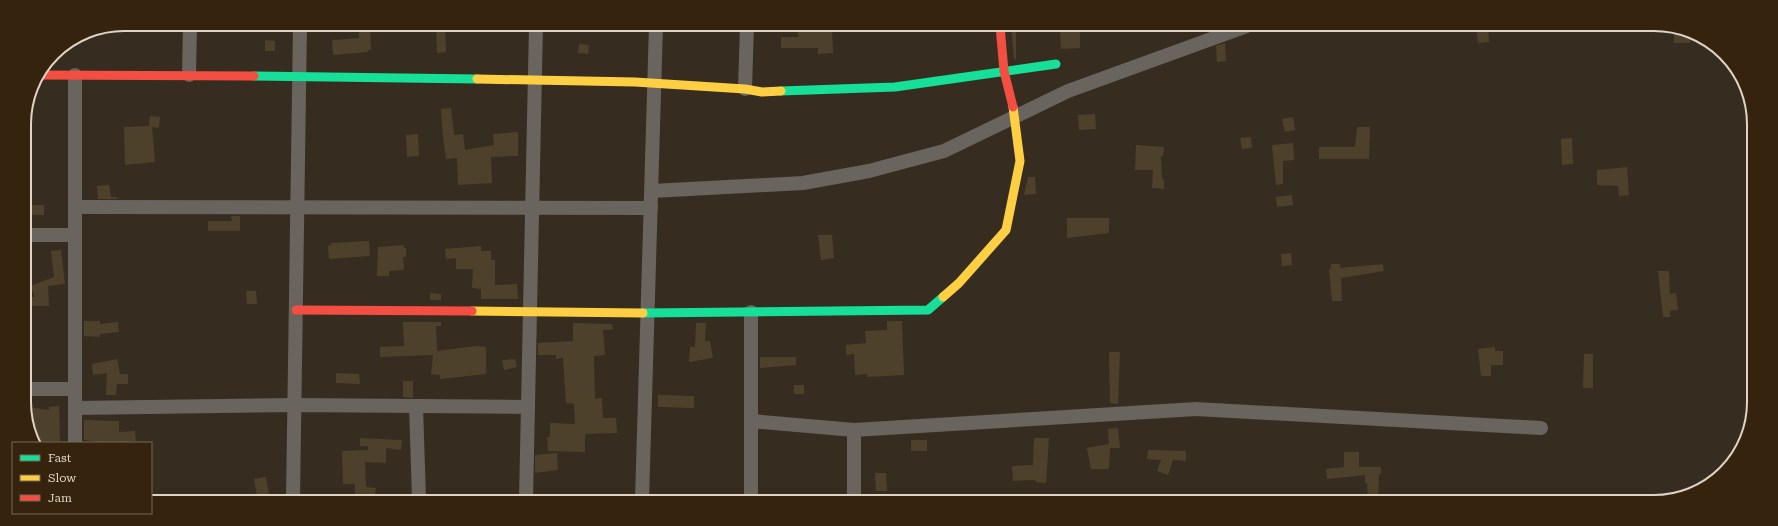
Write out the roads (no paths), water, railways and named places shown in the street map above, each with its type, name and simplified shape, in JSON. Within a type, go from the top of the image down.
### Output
[{"type":"street","points":[[189,75],[190,31]]},
{"type":"street","points":[[293,495],[300,31]]},
{"type":"street","points":[[526,495],[536,31]]},
{"type":"street","points":[[642,495],[656,31]]},
{"type":"street","points":[[745,89],[747,31]]},
{"type":"street","points":[[296,310],[648,313],[928,310],[959,283],[1006,230],[1020,161],[1015,116],[1004,72],[1000,31]]},
{"type":"street","points":[[652,191],[803,183],[869,171],[944,151],[1068,91],[1233,31]]},
{"type":"street","points":[[45,75],[299,76],[536,80],[655,84],[745,89],[762,92],[895,87],[1056,64]]},
{"type":"street","points":[[75,75],[75,442]]},
{"type":"street","points":[[75,207],[651,208]]},
{"type":"street","points":[[31,234],[75,235]]},
{"type":"street","points":[[751,312],[751,495]]},
{"type":"street","points":[[31,389],[75,389]]},
{"type":"street","points":[[75,408],[294,405],[528,407]]},
{"type":"street","points":[[416,406],[419,495]]},
{"type":"street","points":[[751,421],[854,430],[1196,408],[1541,428]]},
{"type":"street","points":[[854,430],[854,495]]}]
